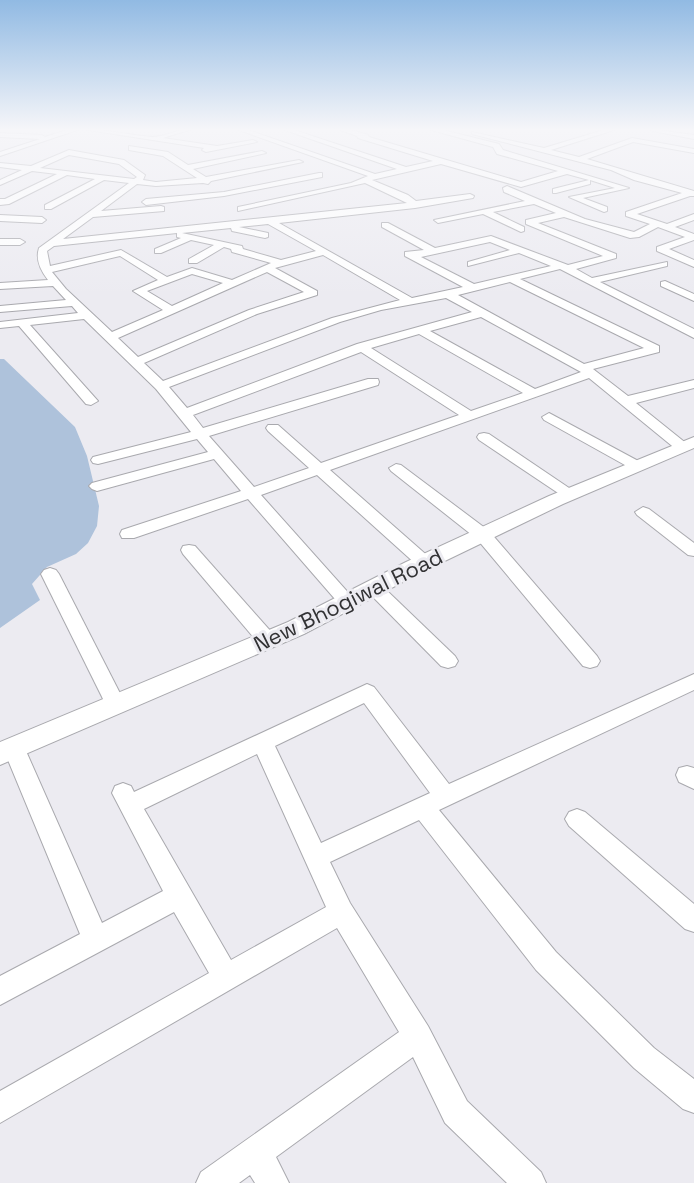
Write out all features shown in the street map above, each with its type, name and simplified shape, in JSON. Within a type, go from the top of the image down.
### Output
[{"type":"street","points":[[0,202],[6,202],[42,184]]},
{"type":"street","points":[[48,207],[92,184]]},
{"type":"street","points":[[134,184],[42,250],[46,270],[74,303],[161,386],[217,454],[347,602]]},
{"type":"street","points":[[156,184],[165,201]]},
{"type":"street","points":[[211,184],[258,221]]},
{"type":"street","points":[[146,202],[224,194],[273,184]]},
{"type":"street","points":[[241,209],[355,184]]},
{"type":"street","points":[[374,184],[405,197],[415,205]]},
{"type":"street","points":[[519,184],[505,189],[565,214],[633,235],[694,217]]},
{"type":"street","points":[[556,191],[578,184]]},
{"type":"street","points":[[604,209],[573,197],[625,188],[612,184]]},
{"type":"street","points":[[658,184],[692,193]]},
{"type":"street","points":[[668,187],[677,184]]},
{"type":"street","points":[[600,192],[620,200]]},
{"type":"street","points":[[598,225],[692,193]]},
{"type":"street","points":[[50,243],[98,238],[128,231],[164,231],[258,221],[295,220],[470,196]]},
{"type":"street","points":[[449,225],[438,220],[536,201]]},
{"type":"street","points":[[91,214],[181,207]]},
{"type":"street","points":[[484,211],[521,229]]},
{"type":"street","points":[[161,386],[288,337],[368,311],[613,256],[529,222],[565,214]]},
{"type":"street","points":[[629,214],[692,235]]},
{"type":"street","points":[[0,218],[42,220]]},
{"type":"street","points":[[269,221],[410,301]]},
{"type":"street","points":[[218,225],[265,235]]},
{"type":"street","points":[[385,225],[433,251]]},
{"type":"street","points":[[164,231],[224,244],[282,263]]},
{"type":"street","points":[[692,235],[660,249],[694,264]]},
{"type":"street","points":[[471,236],[482,241]]},
{"type":"street","points":[[158,251],[191,237]]},
{"type":"street","points":[[98,238],[167,281]]},
{"type":"street","points":[[411,256],[491,239],[564,268],[694,333]]},
{"type":"street","points":[[0,242],[20,242]]},
{"type":"street","points":[[193,261],[224,244]]},
{"type":"street","points":[[400,250],[473,288]]},
{"type":"street","points":[[472,264],[520,250]]},
{"type":"street","points":[[110,337],[267,268],[325,252]]},
{"type":"street","points":[[46,270],[122,254]]},
{"type":"street","points":[[590,281],[663,264]]},
{"type":"street","points":[[136,362],[253,312],[313,293],[267,268]]},
{"type":"street","points":[[171,310],[138,291],[192,271],[233,283]]},
{"type":"street","points":[[128,534],[470,416],[533,393],[586,370],[655,349],[512,279]]},
{"type":"street","points":[[0,286],[56,283]]},
{"type":"street","points":[[665,284],[694,297]]},
{"type":"street","points":[[448,294],[586,370],[688,444]]},
{"type":"street","points":[[0,309],[74,303]]},
{"type":"street","points":[[184,414],[361,347],[481,313]]},
{"type":"street","points":[[0,325],[87,315]]},
{"type":"street","points":[[22,323],[91,401]]},
{"type":"street","points":[[420,330],[533,393]]},
{"type":"street","points":[[361,347],[470,416]]},
{"type":"street","points":[[98,460],[200,434],[373,382]]},
{"type":"street","points":[[626,401],[694,384]]},
{"type":"street","points":[[549,417],[637,466]]},
{"type":"street","points":[[273,428],[424,562]]},
{"type":"street","points":[[484,437],[570,494]]},
{"type":"street","name":"New Bhogiwal Road","points":[[7,751],[267,640],[424,562],[570,494],[688,444]]},
{"type":"street","points":[[97,486],[217,454]]},
{"type":"street","points":[[396,468],[483,535],[590,661]]},
{"type":"street","points":[[644,513],[694,551]]},
{"type":"street","points":[[189,550],[267,640]]},
{"type":"street","points":[[50,574],[116,705]]},
{"type":"street","points":[[374,588],[448,661]]},
{"type":"street","points":[[316,857],[694,681]]},
{"type":"street","points":[[226,977],[127,799],[262,743],[368,692],[435,803],[546,961],[644,1058],[694,1098]]},
{"type":"street","points":[[262,743],[341,912],[418,1036],[456,1112],[530,1183]]},
{"type":"street","points":[[7,751],[96,940]]},
{"type":"street","points":[[577,819],[694,920]]},
{"type":"street","points":[[0,991],[179,896]]},
{"type":"street","points":[[0,1108],[341,912]]},
{"type":"street","points":[[212,1183],[418,1036]]},
{"type":"street","points":[[255,1152],[273,1183]]},
{"type":"water","points":[[0,359],[4,359],[75,427],[87,456],[99,506],[97,526],[88,543],[76,554],[47,567],[32,584],[40,600],[0,628]]}]
